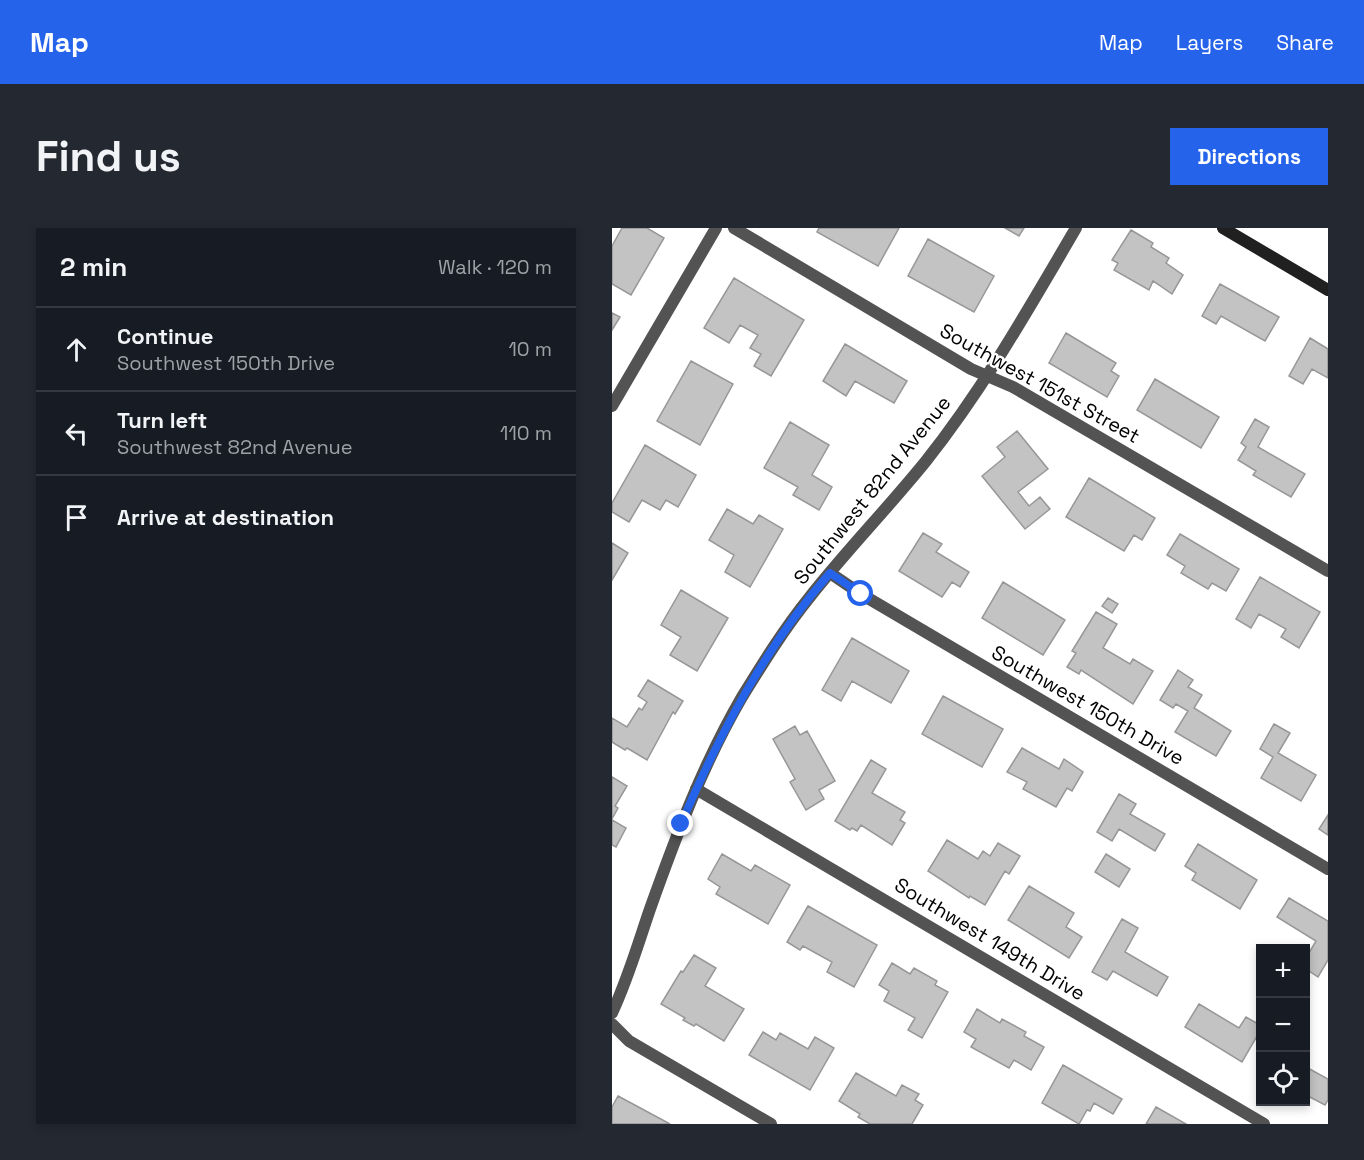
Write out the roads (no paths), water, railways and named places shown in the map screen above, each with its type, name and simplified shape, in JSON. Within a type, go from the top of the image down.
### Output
[{"type":"main road","points":[[1223,228],[1328,290]]},
{"type":"street","points":[[612,406],[716,228]]},
{"type":"street","name":"Southwest 151st Street","points":[[734,228],[987,377],[1013,387],[1328,571]]},
{"type":"street","name":"Southwest 82nd Avenue","points":[[612,1013],[681,824],[726,726],[758,671],[809,597],[926,461],[987,377],[1076,228]]},
{"type":"street","name":"Southwest 150th Drive","points":[[830,573],[861,594],[1328,869]]},
{"type":"street","name":"Southwest 149th Drive","points":[[696,789],[1264,1124]]},
{"type":"street","points":[[612,1024],[629,1041],[771,1124]]}]
